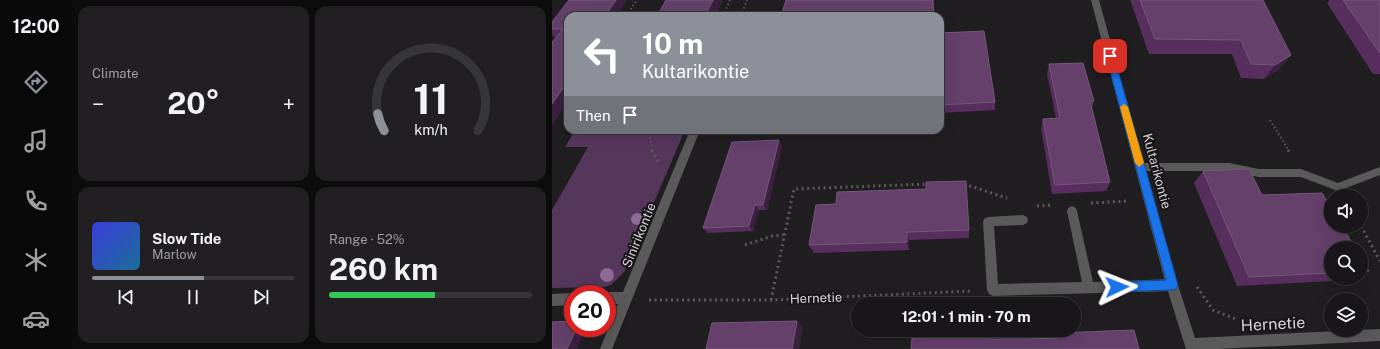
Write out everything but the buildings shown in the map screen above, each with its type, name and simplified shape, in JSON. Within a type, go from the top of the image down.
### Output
[{"type":"street","name":"Kultarikontie","points":[[1094,0],[1172,285],[1191,346]]},
{"type":"street","name":"Sinirikontie","points":[[606,349],[693,134]]},
{"type":"street","points":[[1140,167],[1229,167],[1259,173],[1301,173],[1338,187],[1380,171]]},
{"type":"street","points":[[1072,211],[1089,288]]},
{"type":"street","points":[[1023,220],[988,222],[993,290],[1172,285]]},
{"type":"street","points":[[616,298],[628,298]]},
{"type":"street","points":[[552,300],[564,299]]},
{"type":"street","name":"Hernetie","points":[[1191,346],[1380,335]]},
{"type":"path","points":[[628,12],[636,0]]},
{"type":"path","points":[[725,12],[730,0]]},
{"type":"path","points":[[742,12],[747,0]]},
{"type":"path","points":[[1270,120],[1301,173]]},
{"type":"path","points":[[961,183],[1014,201]]},
{"type":"path","points":[[771,300],[783,235],[794,189],[929,184]]},
{"type":"path","points":[[1085,203],[1129,201]]},
{"type":"path","points":[[1036,206],[1057,204]]},
{"type":"path","points":[[1365,233],[1380,261]]},
{"type":"path","points":[[745,245],[772,236],[783,235]]},
{"type":"path","name":"Hernetie","points":[[628,298],[655,301],[771,300],[993,290]]},
{"type":"shaded area","points":[[573,134],[683,134],[624,272],[611,285],[564,285],[564,288],[552,288],[552,210],[588,147],[565,147]]},
{"type":"slow traffic","points":[[1124,107],[1139,163]]},
{"type":"route","points":[[1110,56],[1172,285],[1117,287]]}]
